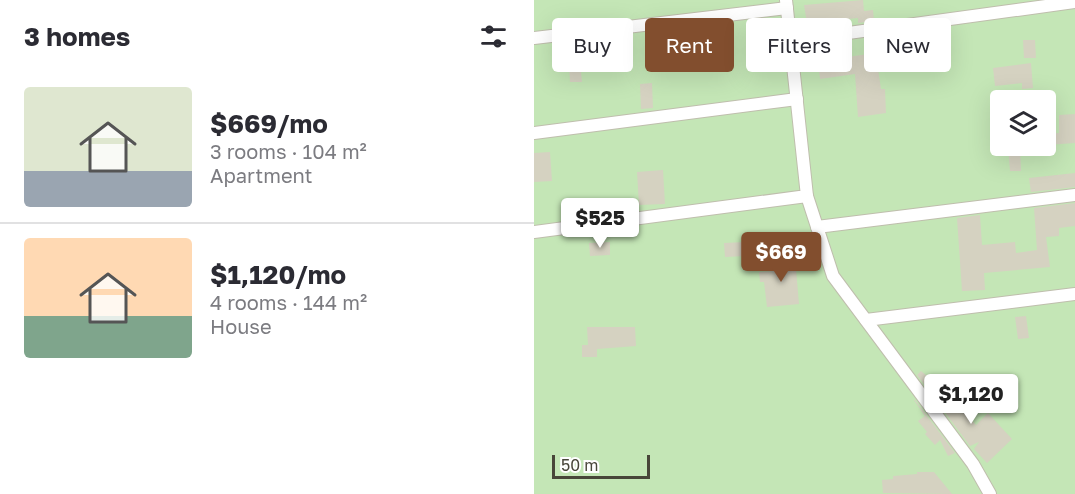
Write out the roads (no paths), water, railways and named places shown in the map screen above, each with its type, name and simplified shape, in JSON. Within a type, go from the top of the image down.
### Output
[{"type":"street","points":[[852,33],[1075,2]]},
{"type":"street","points":[[534,38],[786,4]]},
{"type":"street","points":[[793,72],[807,196],[833,276],[973,464],[990,494]]},
{"type":"street","points":[[534,133],[796,99]]},
{"type":"street","points":[[817,227],[1075,195]]},
{"type":"street","points":[[534,232],[807,196]]},
{"type":"street","points":[[866,320],[1075,294]]}]
